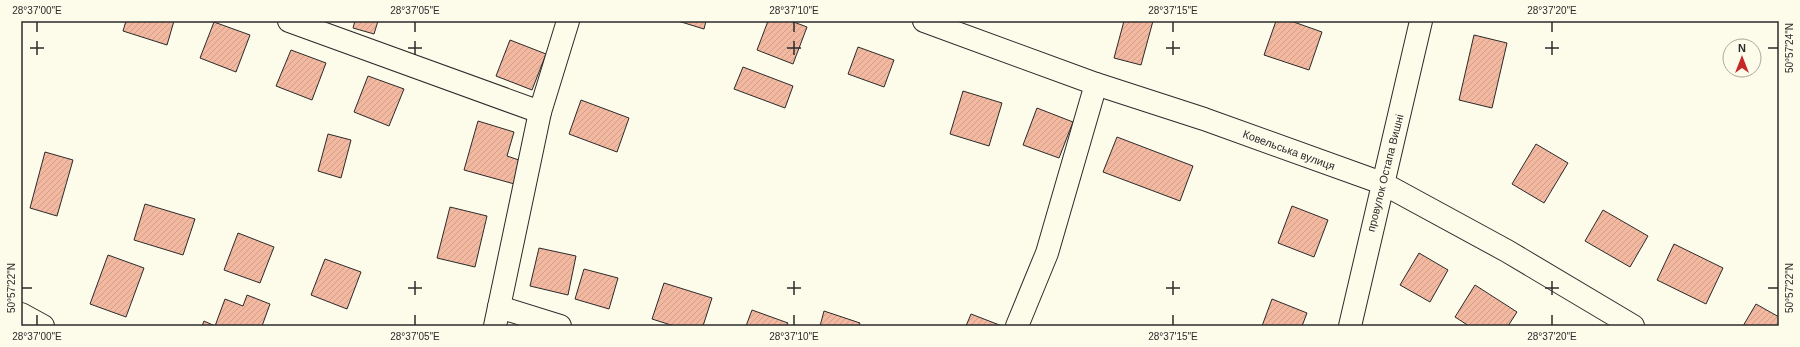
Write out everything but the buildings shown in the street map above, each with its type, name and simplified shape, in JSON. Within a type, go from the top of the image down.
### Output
[{"type":"street","points":[[289,21],[540,112]]},
{"type":"street","points":[[560,326],[497,317],[540,112],[568,21]]},
{"type":"street","name":"Ковельська вулиця","points":[[924,21],[1096,84],[1204,119],[1382,183],[1507,250],[1633,326]]},
{"type":"street","name":"провулок Остапа Вишні","points":[[1350,326],[1382,183],[1421,21]]},
{"type":"street","points":[[1017,326],[1047,253],[1096,84]]},
{"type":"street","points":[[21,314],[43,326]]}]
